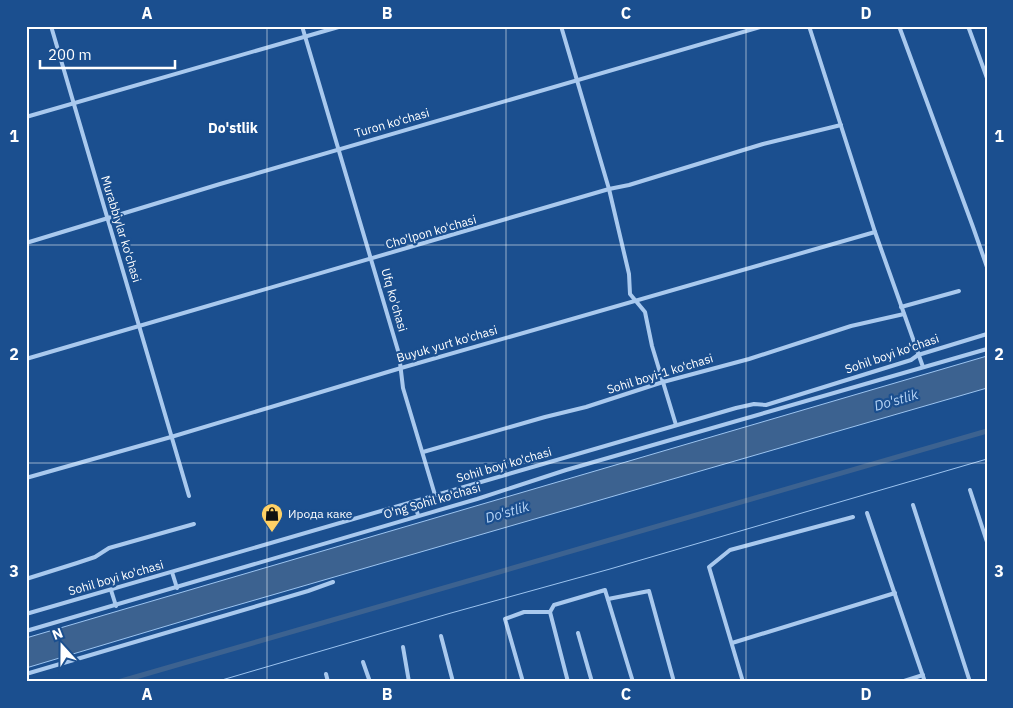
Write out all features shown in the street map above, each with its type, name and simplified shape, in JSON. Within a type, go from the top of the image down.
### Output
[{"type":"street","name":"Murabbiylar ko'chasi","points":[[51,26],[189,496]]},
{"type":"street","name":"Ufq ko'chasi","points":[[302,26],[399,354],[403,388],[435,495]]},
{"type":"street","points":[[26,117],[342,26]]},
{"type":"street","points":[[561,26],[609,189],[629,274],[630,294],[645,312],[652,346],[676,425]]},
{"type":"street","name":"Turon ko'chasi","points":[[26,243],[366,141],[764,26]]},
{"type":"street","points":[[809,26],[875,232],[923,367]]},
{"type":"street","points":[[898,26],[987,268]]},
{"type":"street","points":[[968,26],[987,78]]},
{"type":"street","name":"Cho'lpon ko'chasi","points":[[26,359],[763,144],[841,125]]},
{"type":"street","name":"Buyuk yurt ko'chasi","points":[[26,478],[875,232]]},
{"type":"street","points":[[901,306],[959,291]]},
{"type":"street","name":"Sohil boyi-1 ko'chasi","points":[[423,452],[586,407],[663,382],[749,359],[851,326],[904,314]]},
{"type":"street","name":"Sohil boyi ko'chasi","points":[[26,614],[736,408],[754,404],[766,405],[911,360],[918,354],[987,334]]},
{"type":"street","name":"O'ng Sohil ko'chasi","points":[[26,631],[477,499],[566,470],[987,349]]},
{"type":"street","points":[[970,490],[987,542]]},
{"type":"street","points":[[414,502],[418,515]]},
{"type":"street","points":[[913,505],[970,682]]},
{"type":"street","points":[[867,513],[925,682]]},
{"type":"street","points":[[744,682],[708,567],[730,550],[853,517]]},
{"type":"street","points":[[26,579],[94,557],[109,548],[194,524]]},
{"type":"street","points":[[172,572],[176,588]]},
{"type":"street","points":[[26,674],[333,582]]},
{"type":"street","points":[[111,590],[116,606]]},
{"type":"street","points":[[568,682],[550,612],[554,604],[605,590],[633,682]]},
{"type":"street","points":[[608,599],[649,591],[674,682]]},
{"type":"street","points":[[732,643],[895,593]]},
{"type":"street","points":[[524,682],[505,618],[524,612],[550,612]]},
{"type":"street","points":[[578,633],[592,682]]},
{"type":"street","points":[[442,636],[453,682]]},
{"type":"street","points":[[403,647],[409,682]]},
{"type":"street","points":[[363,662],[370,682]]},
{"type":"street","points":[[326,674],[328,682]]},
{"type":"street","points":[[901,682],[923,675]]},
{"type":"water","points":[[987,356],[987,388],[26,668],[26,638]]},
{"type":"waterway","points":[[118,682],[987,431]]},
{"type":"waterway","points":[[215,682],[987,459]]},
{"type":"place","name":"Ирода каке","points":[[272,533]]},
{"type":"district","name":"Do'stlik","points":[[233,128]]}]
